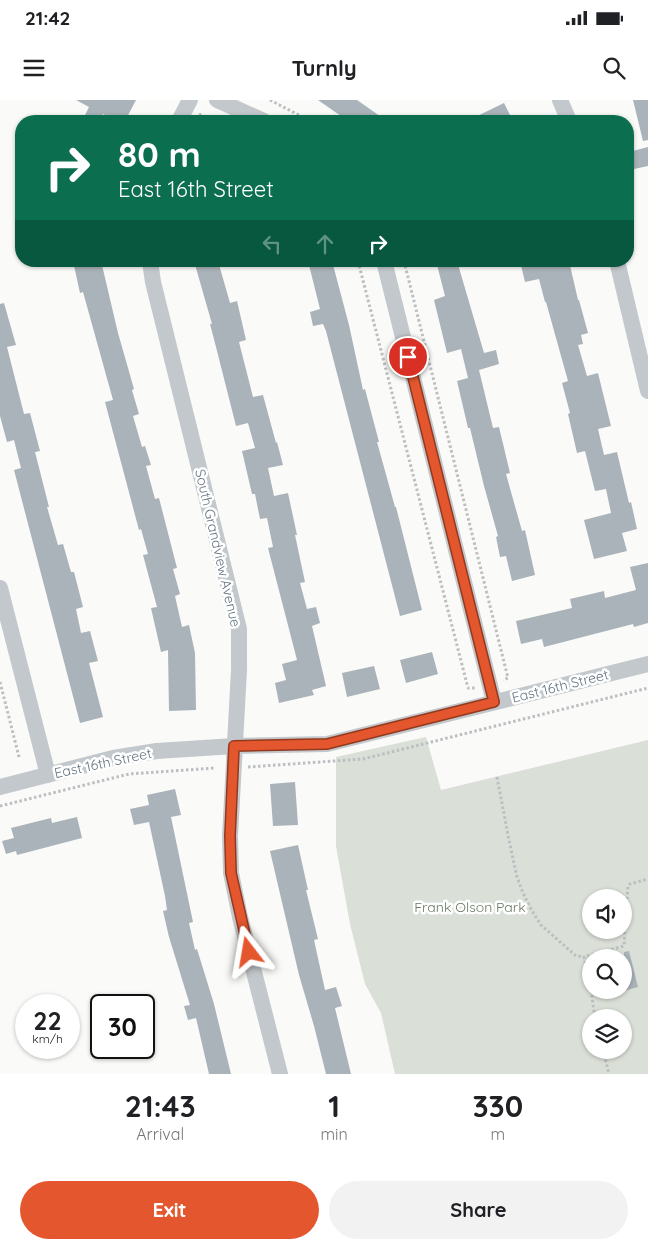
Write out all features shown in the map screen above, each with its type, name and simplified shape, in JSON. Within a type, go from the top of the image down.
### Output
[{"type":"street","points":[[183,115],[190,100]]},
{"type":"street","points":[[217,100],[251,115]]},
{"type":"street","points":[[560,100],[566,115]]},
{"type":"street","name":"South Grandview Avenue","points":[[151,267],[239,629],[239,670],[230,836],[231,873],[280,1074]]},
{"type":"street","points":[[385,267],[494,702]]},
{"type":"street","points":[[618,267],[648,391]]},
{"type":"street","points":[[0,588],[48,775]]},
{"type":"street","name":"East 16th Street","points":[[0,787],[113,758],[157,751],[234,746],[327,744],[648,664]]},
{"type":"path","points":[[270,100],[299,115]]},
{"type":"path","points":[[0,682],[19,757]]},
{"type":"path","points":[[248,767],[363,759],[648,688]]},
{"type":"path","points":[[0,806],[129,774],[215,768]]},
{"type":"path","points":[[497,777],[517,878],[532,912],[542,925],[576,956],[582,957]]},
{"type":"path","points":[[613,949],[624,946],[628,886],[648,879]]},
{"type":"path","points":[[605,1059],[609,1074]]},
{"type":"green space","name":"Frank Olson Park","points":[[426,737],[441,790],[648,740],[648,1074],[395,1074],[381,1013],[365,984],[350,924],[336,846],[336,757]]},
{"type":"building","points":[[76,100],[136,100],[128,115],[85,115],[89,107]]},
{"type":"building","points":[[318,100],[357,100],[378,115],[339,115]]},
{"type":"building","points":[[633,100],[648,100],[648,140],[643,141]]},
{"type":"building","points":[[504,103],[510,115],[479,115]]},
{"type":"building","points":[[648,147],[648,166],[634,169],[634,151]]},
{"type":"building","points":[[74,267],[102,267],[134,389],[132,390],[139,414],[133,416],[142,447],[145,446],[151,465],[146,466],[155,499],[159,498],[177,568],[173,569],[180,594],[175,596],[182,627],[189,625],[195,653],[196,710],[169,711],[168,650],[161,652],[151,608],[157,607],[143,555],[148,554],[141,529],[139,530],[105,402],[113,400],[83,292],[80,293]]},
{"type":"building","points":[[196,267],[220,267],[230,303],[237,301],[246,340],[239,342],[253,397],[263,395],[283,465],[268,468],[274,496],[288,493],[305,582],[300,583],[307,609],[316,607],[320,623],[312,626],[326,686],[312,690],[314,695],[279,703],[275,683],[286,680],[282,664],[297,660],[268,548],[273,547],[267,518],[260,519],[255,494],[252,494],[242,451],[255,448],[248,423],[236,426],[210,324],[212,324]]},
{"type":"building","points":[[310,267],[334,267],[363,390],[365,389],[379,442],[377,442],[396,507],[422,610],[400,616],[326,331],[323,324],[313,326],[310,312],[320,309]]},
{"type":"building","points":[[438,267],[459,267],[484,353],[496,350],[499,364],[479,370],[493,428],[499,427],[510,473],[506,474],[522,531],[525,530],[535,575],[512,581],[506,556],[500,557],[496,537],[498,536],[457,381],[468,378],[461,349],[447,353],[434,300],[445,296]]},
{"type":"building","points":[[521,267],[570,267],[588,333],[581,335],[583,344],[578,345],[587,376],[598,373],[611,426],[598,429],[604,455],[617,452],[637,529],[622,533],[627,551],[594,559],[584,520],[611,513],[606,489],[595,491],[585,451],[577,453],[568,414],[570,413],[562,383],[568,381],[539,279],[525,282]]},
{"type":"building","points":[[4,303],[16,345],[7,347],[24,414],[30,413],[40,451],[35,452],[49,507],[47,507],[58,545],[63,544],[71,572],[74,572],[83,607],[76,609],[81,633],[90,631],[98,661],[89,663],[103,717],[80,723],[14,470],[21,468],[14,440],[7,442],[0,416],[0,304]]},
{"type":"building","points":[[648,563],[648,623],[634,627],[633,624],[544,647],[542,639],[521,644],[516,621],[572,608],[570,599],[604,591],[605,598],[636,590],[630,567]]},
{"type":"building","points":[[432,652],[438,674],[406,683],[400,660]]},
{"type":"building","points":[[374,666],[380,689],[347,697],[342,673]]},
{"type":"building","points":[[295,782],[298,825],[273,826],[270,784]]},
{"type":"building","points":[[175,789],[181,815],[171,817],[193,922],[189,923],[195,950],[197,949],[214,1004],[231,1074],[209,1074],[196,1018],[188,1020],[184,1006],[190,1005],[163,911],[167,910],[165,896],[149,822],[134,825],[130,809],[149,805],[147,795]]},
{"type":"building","points":[[77,817],[82,838],[17,855],[16,851],[6,854],[2,841],[14,838],[11,828],[51,818],[52,823]]},
{"type":"building","points":[[298,845],[308,890],[306,890],[318,939],[314,940],[325,990],[336,987],[342,1006],[335,1008],[351,1074],[326,1074],[299,975],[270,851]]},
{"type":"building","points":[[632,963],[638,987],[632,989]]},
{"type":"route","points":[[249,952],[231,873],[230,836],[234,746],[327,744],[494,702],[408,357]]}]
